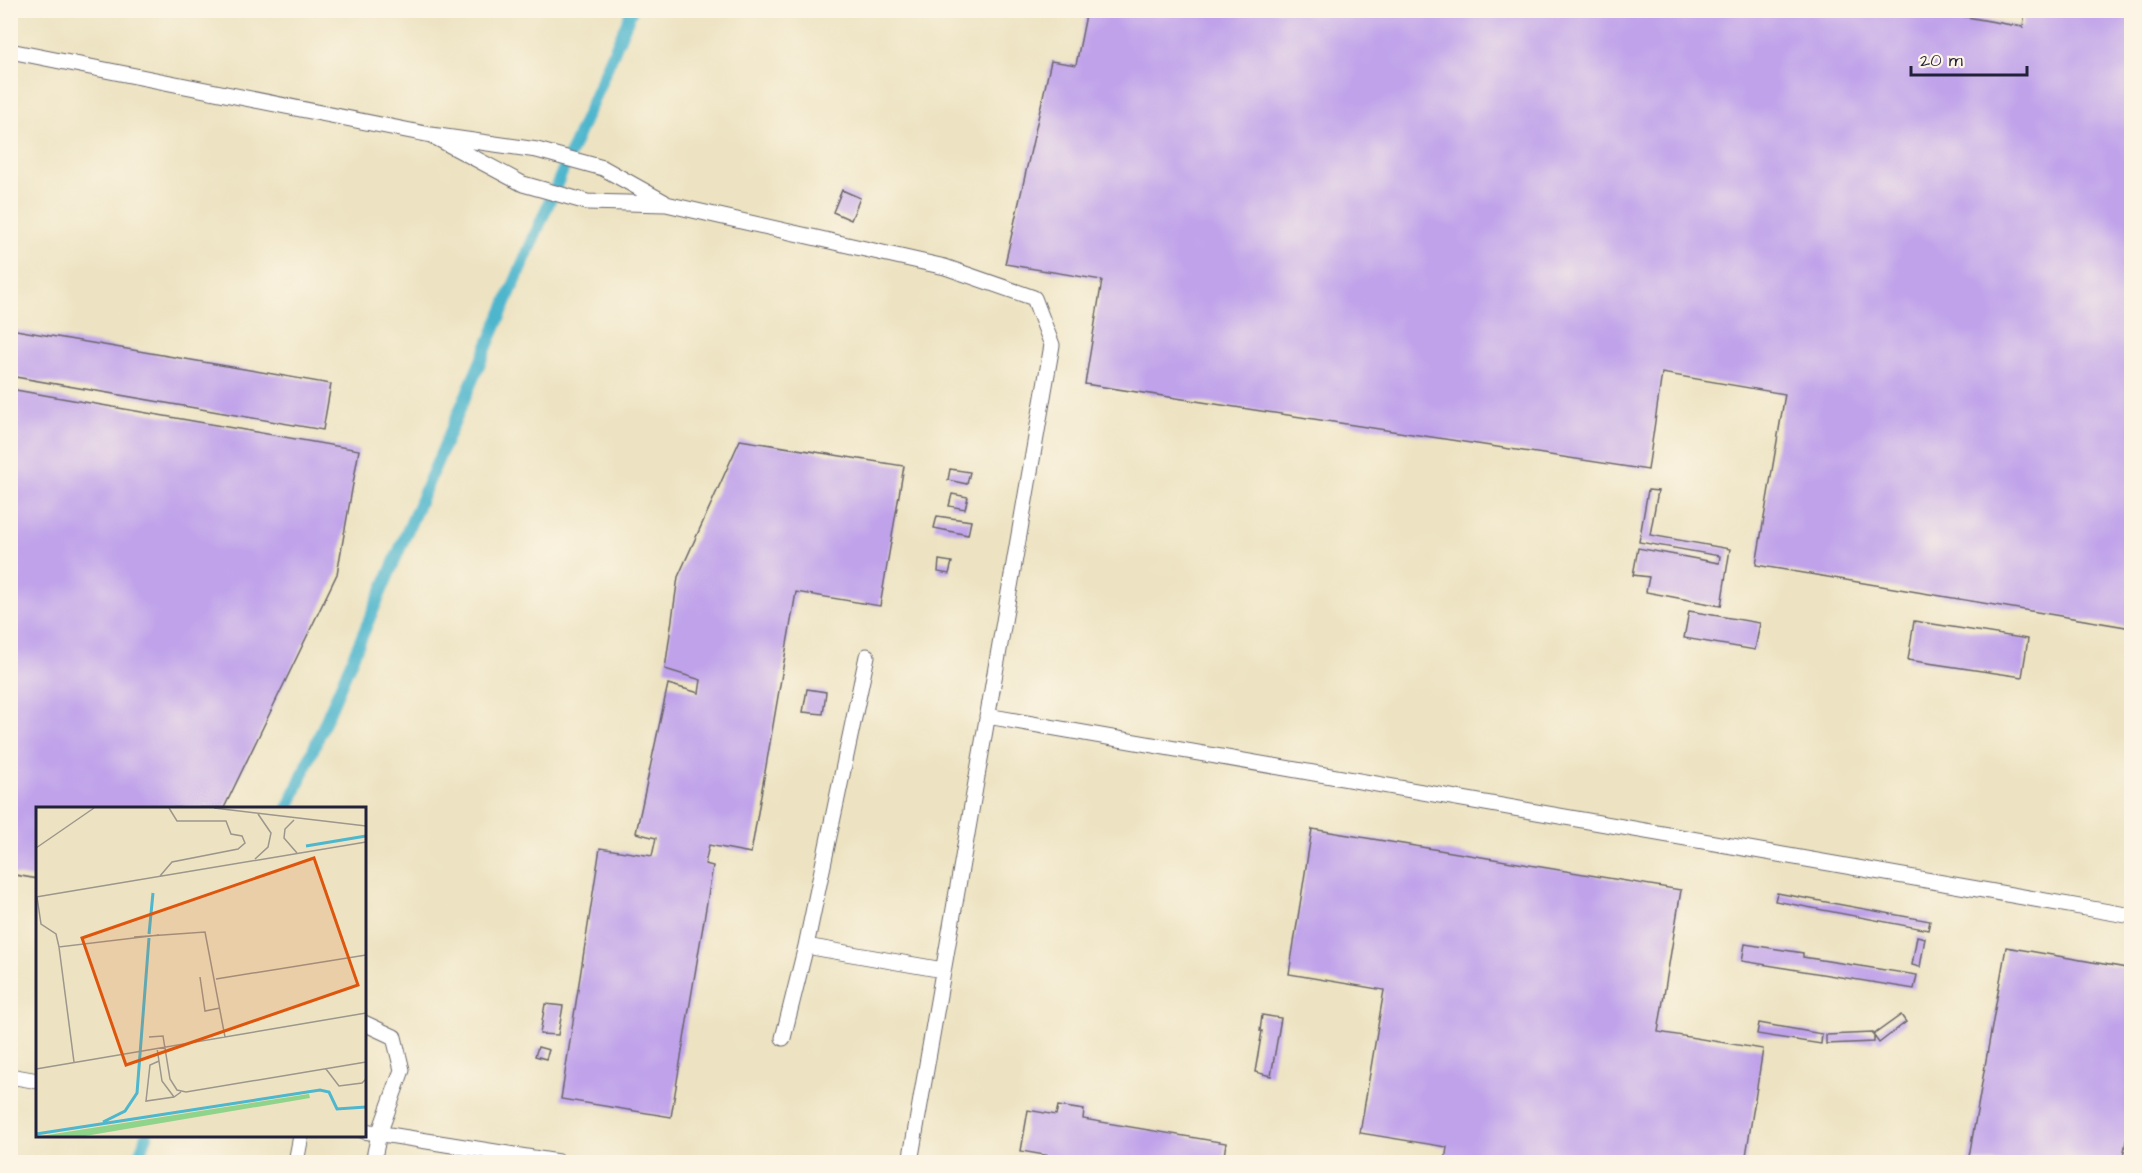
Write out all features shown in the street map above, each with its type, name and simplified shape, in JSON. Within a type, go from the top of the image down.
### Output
[{"type":"lane","points":[[10,51],[431,135],[537,150],[603,168],[666,204]]},
{"type":"lane","points":[[431,135],[523,184],[587,202],[666,204],[945,267],[1034,298],[1052,345],[910,1162]]},
{"type":"lane","points":[[783,1038],[806,946],[867,656]]},
{"type":"lane","points":[[987,716],[2132,916]]},
{"type":"lane","points":[[806,946],[943,970]]},
{"type":"lane","points":[[366,1024],[394,1037],[402,1070],[372,1132],[373,1162]]},
{"type":"lane","points":[[10,1076],[36,1081]]},
{"type":"lane","points":[[372,1132],[558,1162]]},
{"type":"lane","points":[[296,1162],[301,1137]]},
{"type":"building","points":[[1087,10],[1928,10],[2023,27],[2025,10],[2118,10],[2132,13],[2132,628],[1756,565],[1785,394],[1662,373],[1648,470],[1085,384],[1102,280],[1005,264],[1051,61],[1076,65]]},
{"type":"building","points":[[842,190],[860,198],[851,220],[833,212]]},
{"type":"building","points":[[10,329],[331,384],[323,430],[10,376]]},
{"type":"building","points":[[10,389],[359,450],[337,574],[224,807],[36,807],[36,879],[10,874]]},
{"type":"building","points":[[740,440],[904,466],[880,606],[796,592],[751,853],[709,845],[705,864],[713,866],[671,1117],[561,1099],[600,848],[652,856],[656,838],[636,833],[668,684],[699,693],[701,680],[665,669],[678,577]]},
{"type":"building","points":[[950,469],[970,472],[967,484],[948,480]]},
{"type":"building","points":[[1648,490],[1658,491],[1650,535],[1730,549],[1721,606],[1646,592],[1649,577],[1633,575],[1638,548],[1719,563],[1720,556],[1639,542]]},
{"type":"building","points":[[952,494],[968,497],[965,509],[949,506]]},
{"type":"building","points":[[937,516],[971,521],[968,535],[934,528]]},
{"type":"building","points":[[939,560],[952,562],[949,574],[938,572]]},
{"type":"building","points":[[1689,611],[1760,623],[1755,650],[1684,638]]},
{"type":"building","points":[[1914,621],[2028,639],[2022,677],[1908,660]]},
{"type":"building","points":[[807,689],[826,692],[823,714],[803,712]]},
{"type":"building","points":[[1312,829],[1681,890],[1658,1032],[1763,1049],[1745,1162],[1445,1162],[1447,1147],[1360,1133],[1384,990],[1289,974]]},
{"type":"building","points":[[1777,893],[1930,921],[1928,930],[1775,901]]},
{"type":"building","points":[[1917,936],[1925,938],[1920,967],[1912,965]]},
{"type":"building","points":[[1745,944],[1803,953],[1803,957],[1917,975],[1914,989],[1742,961]]},
{"type":"building","points":[[2006,947],[2132,969],[2132,1110],[2122,1162],[1968,1162]]},
{"type":"building","points":[[545,1004],[563,1006],[558,1035],[540,1034]]},
{"type":"building","points":[[1262,1015],[1281,1018],[1271,1076],[1255,1072],[1262,1031],[1260,1031]]},
{"type":"building","points":[[1901,1015],[1906,1022],[1879,1043],[1874,1036],[1874,1042],[1826,1044],[1826,1035],[1873,1033],[1873,1035]]},
{"type":"building","points":[[1759,1023],[1822,1034],[1821,1044],[1757,1034]]},
{"type":"building","points":[[538,1047],[549,1050],[546,1059],[535,1056]]},
{"type":"building","points":[[1058,1106],[1084,1110],[1083,1119],[1226,1143],[1223,1162],[1085,1162],[1021,1151],[1028,1110],[1056,1115]]},
{"type":"building","points":[[10,1157],[31,1161],[31,1162],[10,1162]]},
{"type":"waterway","points":[[288,807],[632,10]]},
{"type":"waterway","points":[[136,1162],[147,1137]]}]
